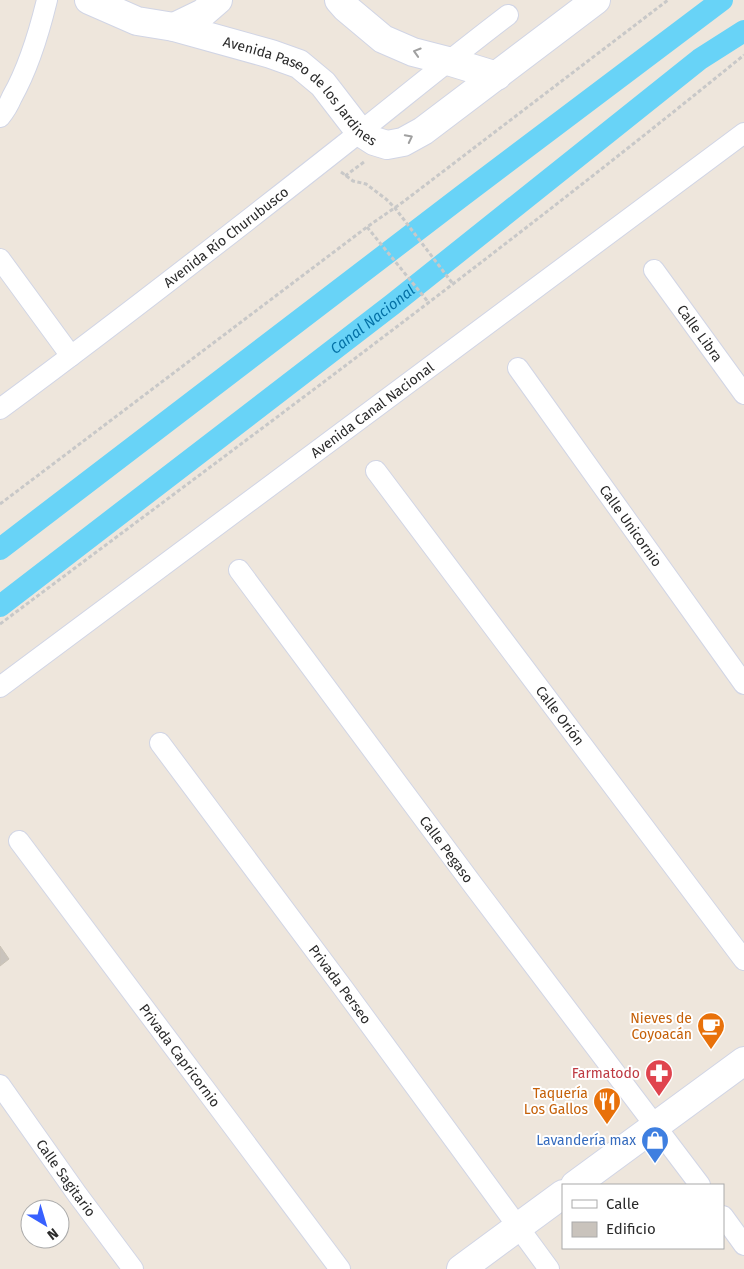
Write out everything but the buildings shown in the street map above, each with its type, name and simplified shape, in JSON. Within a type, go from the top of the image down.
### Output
[{"type":"street","points":[[0,117],[22,78],[47,0]]},
{"type":"street","name":"Avenida Paseo de los Jardines","points":[[90,0],[137,21],[174,27],[271,54],[299,64],[323,84],[360,132],[374,141],[387,145],[403,142],[422,131],[596,0]]},
{"type":"street","points":[[174,27],[203,12],[218,0]]},
{"type":"street","points":[[338,0],[384,39],[413,52],[497,76]]},
{"type":"street","name":"Avenida Río Churubusco","points":[[0,409],[328,157],[508,15]]},
{"type":"street","name":"Avenida Canal Nacional","points":[[0,687],[744,132]]},
{"type":"street","points":[[0,259],[71,356]]},
{"type":"street","name":"Calle Libra","points":[[654,270],[744,394]]},
{"type":"street","name":"Calle Unicornio","points":[[518,368],[744,684]]},
{"type":"street","name":"Calle Orión","points":[[376,471],[744,960]]},
{"type":"street","name":"Calle Pegaso","points":[[239,570],[467,877],[699,1184]]},
{"type":"street","name":"Privada Perseo","points":[[160,743],[549,1269]]},
{"type":"street","name":"Privada Capricornio","points":[[19,840],[340,1269]]},
{"type":"street","points":[[576,1184],[744,1061]]},
{"type":"street","name":"Calle Sagitario","points":[[0,1084],[133,1269]]},
{"type":"street","points":[[460,1269],[562,1195]]},
{"type":"street","points":[[724,1217],[744,1245]]},
{"type":"path","points":[[0,504],[395,208],[668,0]]},
{"type":"path","points":[[0,624],[429,303],[649,132],[744,55]]},
{"type":"path","points":[[328,157],[345,176],[353,182],[366,184],[395,208],[453,284]]},
{"type":"path","points":[[367,228],[429,303]]},
{"type":"waterway","name":"Canal Nacional","points":[[0,549],[722,0]]},
{"type":"waterway","name":"Canal Nacional","points":[[0,606],[393,304],[700,59],[744,31]]},
{"type":"place","name":"Nieves de Coyoacán","points":[[711,1050]]},
{"type":"place","name":"Farmatodo","points":[[659,1097]]},
{"type":"place","name":"Taquería Los Gallos","points":[[607,1125]]},
{"type":"place","name":"Lavandería max","points":[[655,1164]]}]
